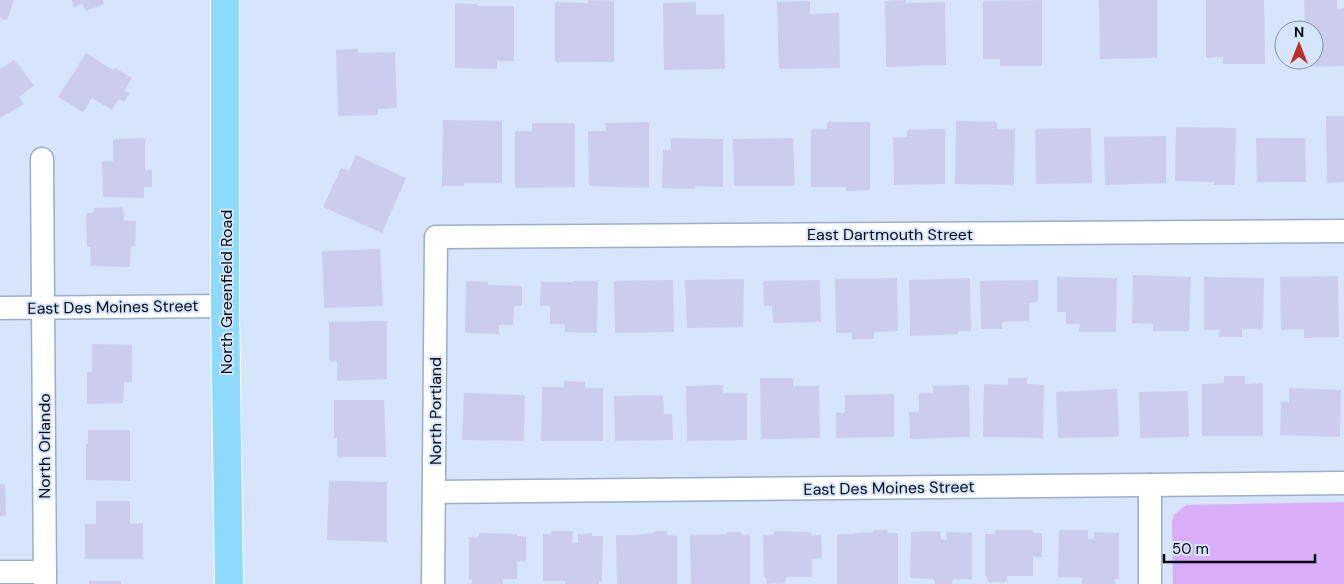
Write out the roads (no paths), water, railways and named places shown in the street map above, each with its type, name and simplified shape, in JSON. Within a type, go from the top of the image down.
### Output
[{"type":"main road","name":"North Greenfield Road","points":[[225,0],[225,306],[228,584]]},
{"type":"street","name":"North Orlando","points":[[42,159],[45,578]]},
{"type":"street","name":"East Dartmouth Street","points":[[436,237],[1344,231]]},
{"type":"street","name":"North Portland","points":[[432,584],[436,237]]},
{"type":"street","name":"East Des Moines Street","points":[[0,308],[225,306]]},
{"type":"street","name":"East Des Moines Street","points":[[434,492],[1344,482]]},
{"type":"street","points":[[1150,485],[1150,584]]},
{"type":"street","points":[[0,572],[45,578]]}]
